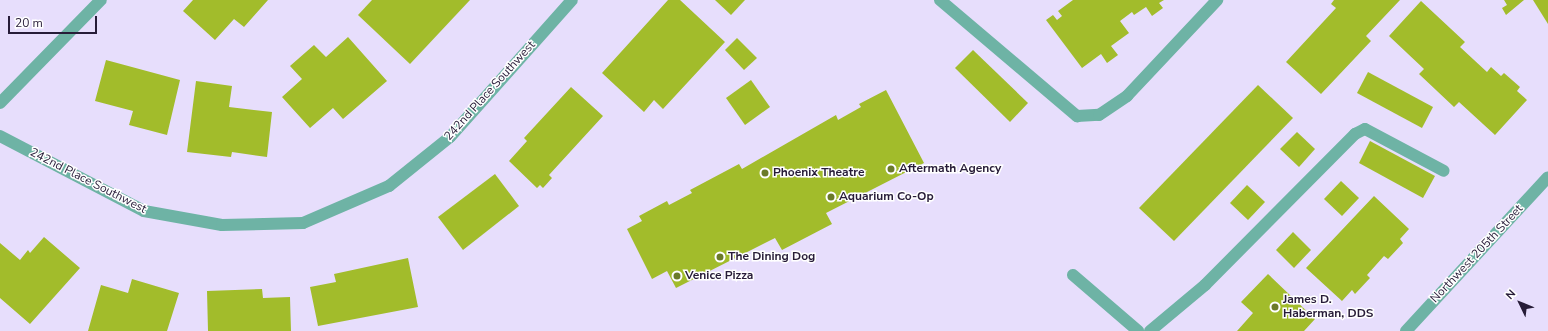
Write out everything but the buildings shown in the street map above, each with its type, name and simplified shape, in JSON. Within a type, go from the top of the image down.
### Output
[{"type":"street","points":[[0,103],[101,0]]},
{"type":"street","name":"242nd Place Southwest","points":[[0,136],[144,211],[222,225],[303,223],[389,186],[450,137],[572,0]]},
{"type":"street","points":[[940,0],[1077,116],[1100,115],[1128,96],[1217,0]]},
{"type":"street","points":[[1150,331],[1206,285],[1355,134],[1365,130],[1444,171]]},
{"type":"street","name":"Northwest 205th Street","points":[[1406,331],[1548,176]]},
{"type":"street","points":[[1073,275],[1138,331]]},
{"type":"place","name":"Aftermath Agency","points":[[891,169]]},
{"type":"place","name":"Phoenix Theatre","points":[[765,173]]},
{"type":"place","name":"Aquarium Co-Op","points":[[831,197]]},
{"type":"place","name":"The Dining Dog","points":[[720,257]]},
{"type":"place","name":"Venice Pizza","points":[[677,276]]},
{"type":"place","name":"James D. Haberman, DDS","points":[[1275,307]]}]
